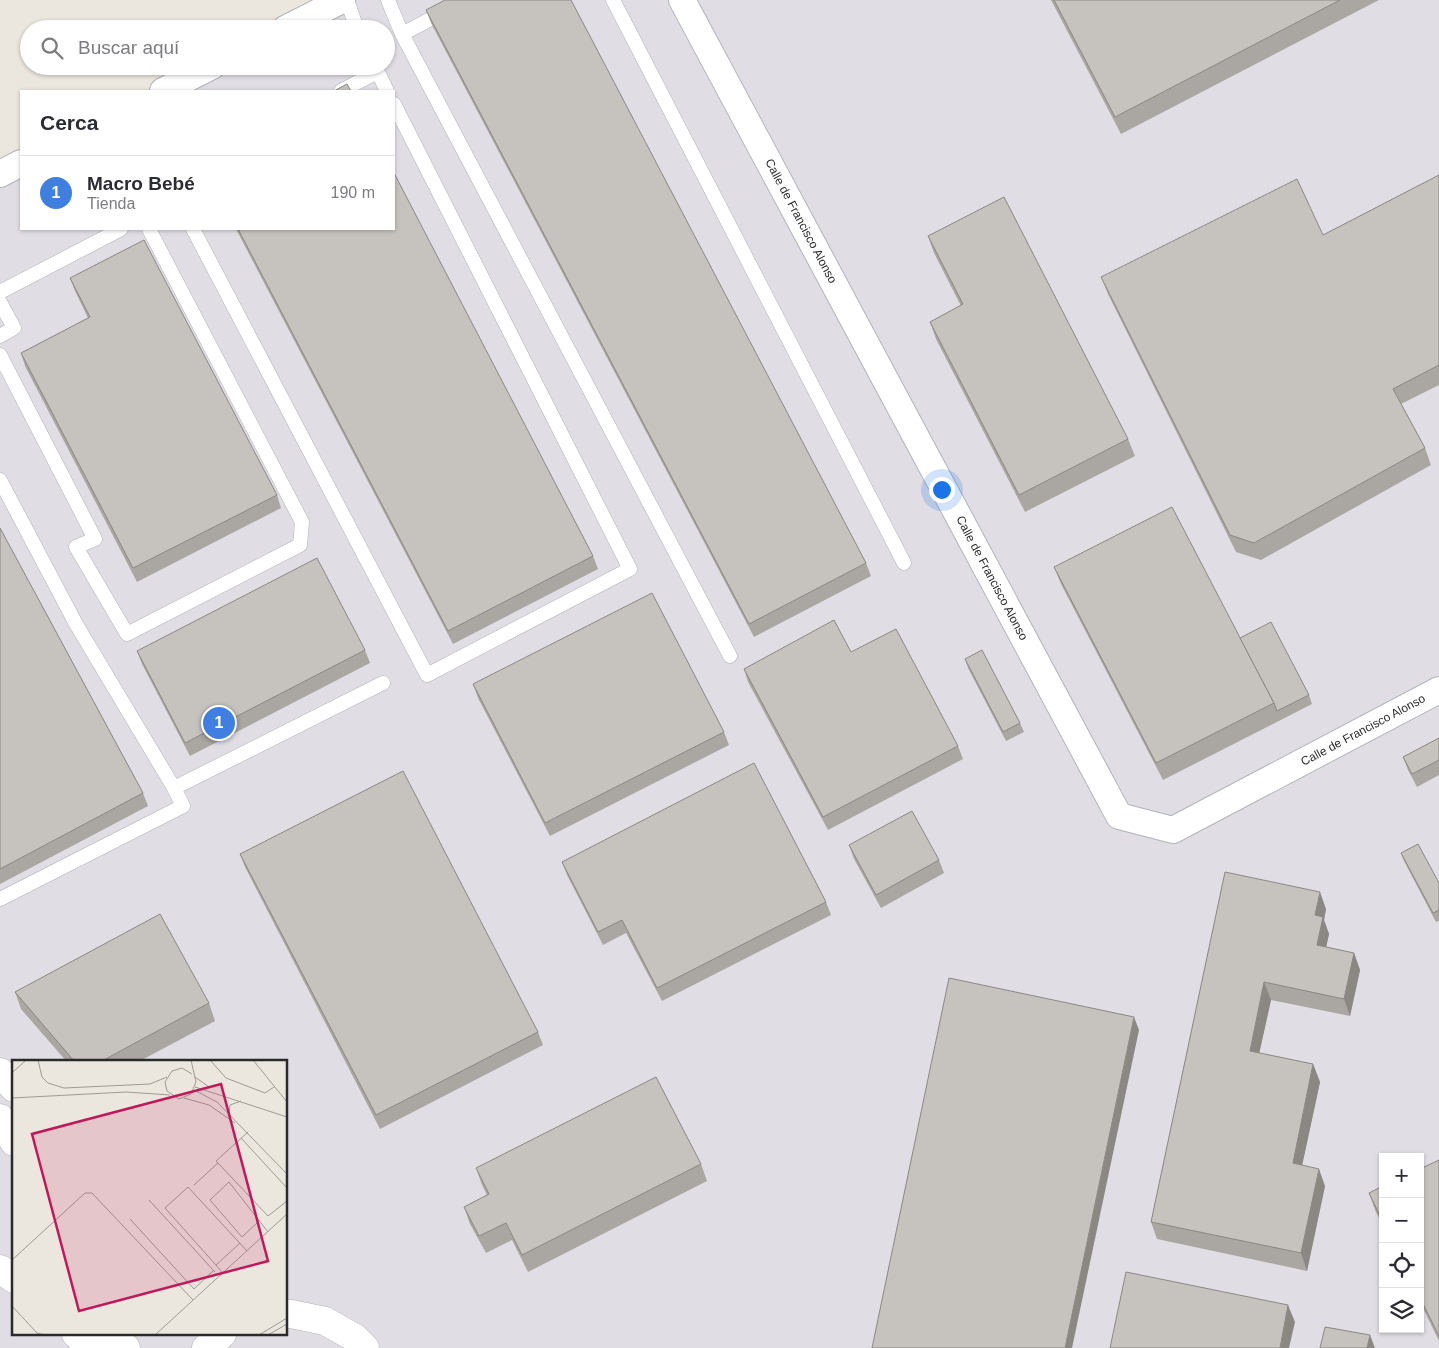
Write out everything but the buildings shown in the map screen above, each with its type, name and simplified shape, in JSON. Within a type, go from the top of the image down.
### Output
[{"type":"street","points":[[303,20],[342,0]]},
{"type":"street","name":"Calle de Francisco Alonso","points":[[682,0],[1119,816],[1173,830],[1439,690]]},
{"type":"street","points":[[165,90],[194,75]]},
{"type":"street","points":[[0,174],[20,164]]},
{"type":"street","points":[[0,1072],[12,1086]]},
{"type":"street","points":[[0,1118],[12,1139]]},
{"type":"street","points":[[0,1269],[12,1278]]},
{"type":"street","points":[[288,1313],[325,1321],[355,1338],[365,1348]]},
{"type":"street","points":[[78,1336],[91,1348]]},
{"type":"street","points":[[107,1336],[126,1348]]},
{"type":"street","points":[[195,1336],[202,1348]]},
{"type":"street","points":[[206,1348],[220,1336]]},
{"type":"lane","points":[[347,0],[354,20]]},
{"type":"lane","points":[[388,0],[402,34],[730,656]]},
{"type":"lane","points":[[402,34],[467,0]]},
{"type":"lane","points":[[613,0],[904,563]]},
{"type":"lane","points":[[343,90],[366,75]]},
{"type":"lane","points":[[379,75],[386,90]]},
{"type":"lane","points":[[194,230],[428,675],[630,569],[395,106]]},
{"type":"lane","points":[[0,292],[119,230]]},
{"type":"lane","points":[[0,354],[95,539],[76,547],[127,634],[300,545],[302,522],[150,230]]},
{"type":"lane","points":[[0,302],[14,328],[0,336]]},
{"type":"lane","points":[[0,480],[76,624],[174,788],[182,806],[0,899]]},
{"type":"lane","points":[[174,788],[383,683]]},
{"type":"shaded area","points":[[342,0],[1439,0],[1439,1348],[0,1348],[0,174],[20,164],[20,230],[395,230],[395,90],[165,90],[194,75],[395,75],[395,20],[303,20]]},
{"type":"place","name":"Macro Bebé","points":[[219,723]]}]
